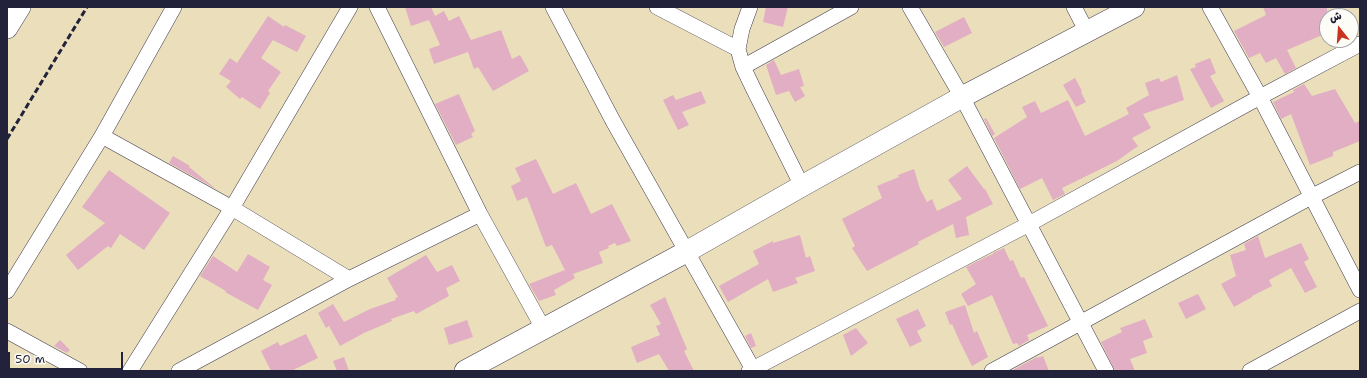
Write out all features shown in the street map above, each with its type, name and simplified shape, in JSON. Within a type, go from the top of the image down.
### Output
[{"type":"street","points":[[7,28],[19,7]]},
{"type":"street","points":[[7,291],[12,272],[102,136],[174,7]]},
{"type":"street","points":[[130,371],[232,208],[350,7]]},
{"type":"street","points":[[377,7],[480,214],[543,328]]},
{"type":"street","points":[[553,7],[613,121],[752,370],[1029,224],[1260,97],[1360,44]]},
{"type":"street","points":[[657,7],[738,49]]},
{"type":"street","points":[[750,7],[742,30],[738,49],[743,67],[802,186]]},
{"type":"street","points":[[743,67],[851,7]]},
{"type":"street","points":[[910,7],[962,97],[1106,371]]},
{"type":"street","points":[[1074,7],[1087,32]]},
{"type":"street","points":[[465,371],[686,252],[962,97],[1134,7]]},
{"type":"street","points":[[1210,7],[1260,97],[1360,290]]},
{"type":"street","points":[[102,136],[232,208],[350,279]]},
{"type":"street","points":[[992,371],[1311,197],[1360,172]]},
{"type":"street","points":[[178,371],[350,279],[480,214]]},
{"type":"street","points":[[1250,371],[1360,311]]},
{"type":"street","points":[[7,331],[80,371]]},
{"type":"building","points":[[405,7],[431,7],[435,16],[444,11],[449,21],[459,16],[471,40],[501,30],[512,59],[520,55],[529,71],[493,91],[478,67],[474,69],[468,52],[434,64],[429,49],[440,45],[429,20],[411,26]]},
{"type":"building","points":[[766,7],[788,7],[783,27],[763,22]]},
{"type":"building","points":[[1263,7],[1327,7],[1319,8],[1319,36],[1287,50],[1296,68],[1285,74],[1276,58],[1266,63],[1260,53],[1249,58],[1234,31],[1266,15]]},
{"type":"building","points":[[268,16],[284,27],[285,25],[306,36],[297,52],[273,40],[261,58],[281,72],[268,91],[270,93],[260,109],[242,97],[240,99],[226,87],[231,81],[219,74],[230,58],[237,63]]},
{"type":"building","points":[[964,17],[972,33],[944,47],[935,32]]},
{"type":"building","points":[[1210,58],[1216,73],[1210,76],[1224,101],[1211,108],[1190,69],[1196,67],[1195,64]]},
{"type":"building","points":[[774,60],[781,75],[799,69],[804,86],[800,87],[805,96],[795,102],[789,91],[776,95],[766,65]]},
{"type":"building","points":[[1177,75],[1184,100],[1143,114],[1151,128],[1132,138],[1138,146],[1117,161],[1062,188],[1065,194],[1053,200],[1042,178],[1020,189],[994,138],[1027,117],[1022,107],[1035,101],[1041,113],[1068,100],[1085,136],[1129,114],[1126,108],[1149,95],[1145,83],[1159,78],[1161,82]]},
{"type":"building","points":[[1075,78],[1086,102],[1076,107],[1063,85]]},
{"type":"building","points":[[1304,84],[1312,96],[1335,89],[1355,123],[1360,121],[1360,141],[1333,152],[1333,156],[1310,165],[1291,114],[1281,119],[1273,102],[1294,92],[1293,90]]},
{"type":"building","points":[[701,91],[706,103],[682,112],[689,125],[678,130],[663,100],[673,95],[676,100]]},
{"type":"building","points":[[459,94],[475,131],[471,134],[473,137],[456,145],[435,104]]},
{"type":"building","points":[[986,118],[995,134],[992,136],[984,119]]},
{"type":"building","points":[[173,156],[190,166],[189,167],[216,189],[169,163]]},
{"type":"building","points":[[536,159],[553,194],[576,183],[591,214],[612,204],[631,241],[617,246],[615,243],[608,246],[609,248],[599,252],[603,263],[573,274],[575,278],[554,290],[556,295],[539,301],[529,284],[565,270],[552,245],[546,247],[527,197],[517,201],[511,186],[521,181],[515,168]]},
{"type":"building","points":[[967,166],[985,189],[993,204],[966,217],[969,235],[956,238],[953,224],[918,242],[919,244],[867,271],[852,248],[855,246],[842,219],[882,198],[877,186],[899,177],[898,175],[914,169],[920,189],[927,202],[932,199],[937,211],[962,199],[948,180]]},
{"type":"building","points":[[109,170],[170,213],[144,250],[120,234],[111,248],[108,246],[78,270],[66,255],[105,223],[82,207]]},
{"type":"building","points":[[800,235],[806,258],[810,256],[815,271],[795,278],[798,283],[773,292],[768,279],[728,302],[719,286],[759,264],[753,251],[773,241],[773,243]]},
{"type":"building","points":[[1258,236],[1265,258],[1301,243],[1309,259],[1304,262],[1317,287],[1305,293],[1291,268],[1269,280],[1272,286],[1234,307],[1221,284],[1236,276],[1230,255],[1246,250],[1244,244]]},
{"type":"building","points":[[1004,248],[1010,261],[1013,260],[1021,278],[1024,277],[1048,326],[1027,335],[1029,340],[1019,346],[1017,343],[1013,344],[992,295],[968,306],[961,294],[976,284],[966,267]]},
{"type":"building","points":[[248,254],[270,267],[263,280],[272,285],[258,310],[200,276],[213,256],[237,272]]},
{"type":"building","points":[[426,255],[437,272],[452,265],[460,281],[446,288],[449,296],[416,314],[414,311],[391,319],[392,321],[364,333],[340,346],[329,326],[326,328],[318,313],[333,304],[344,322],[370,309],[396,300],[395,298],[398,297],[387,278]]},
{"type":"building","points":[[1198,294],[1206,309],[1186,319],[1178,303]]},
{"type":"building","points":[[665,297],[687,349],[684,351],[694,371],[669,371],[659,354],[637,363],[631,347],[660,335],[656,326],[661,324],[650,305]]},
{"type":"building","points":[[965,305],[974,333],[977,331],[988,357],[972,366],[952,324],[950,325],[945,312]]},
{"type":"building","points":[[918,309],[926,326],[917,331],[922,341],[910,347],[896,319]]},
{"type":"building","points":[[1145,319],[1153,337],[1143,341],[1147,353],[1130,359],[1135,371],[1115,371],[1101,342],[1122,332],[1120,328]]},
{"type":"building","points":[[467,320],[473,337],[449,345],[444,328]]},
{"type":"building","points":[[856,328],[868,343],[851,356],[843,335]]},
{"type":"building","points":[[751,333],[756,346],[751,348],[745,336]]},
{"type":"building","points":[[306,334],[318,358],[291,371],[271,371],[261,351],[278,342],[280,346]]},
{"type":"building","points":[[60,340],[70,350],[67,353],[54,346]]},
{"type":"building","points":[[1043,356],[1049,371],[1011,371],[1037,357]]},
{"type":"building","points":[[344,357],[349,371],[337,371],[333,361]]},
{"type":"railway","points":[[7,139],[87,7]]}]
